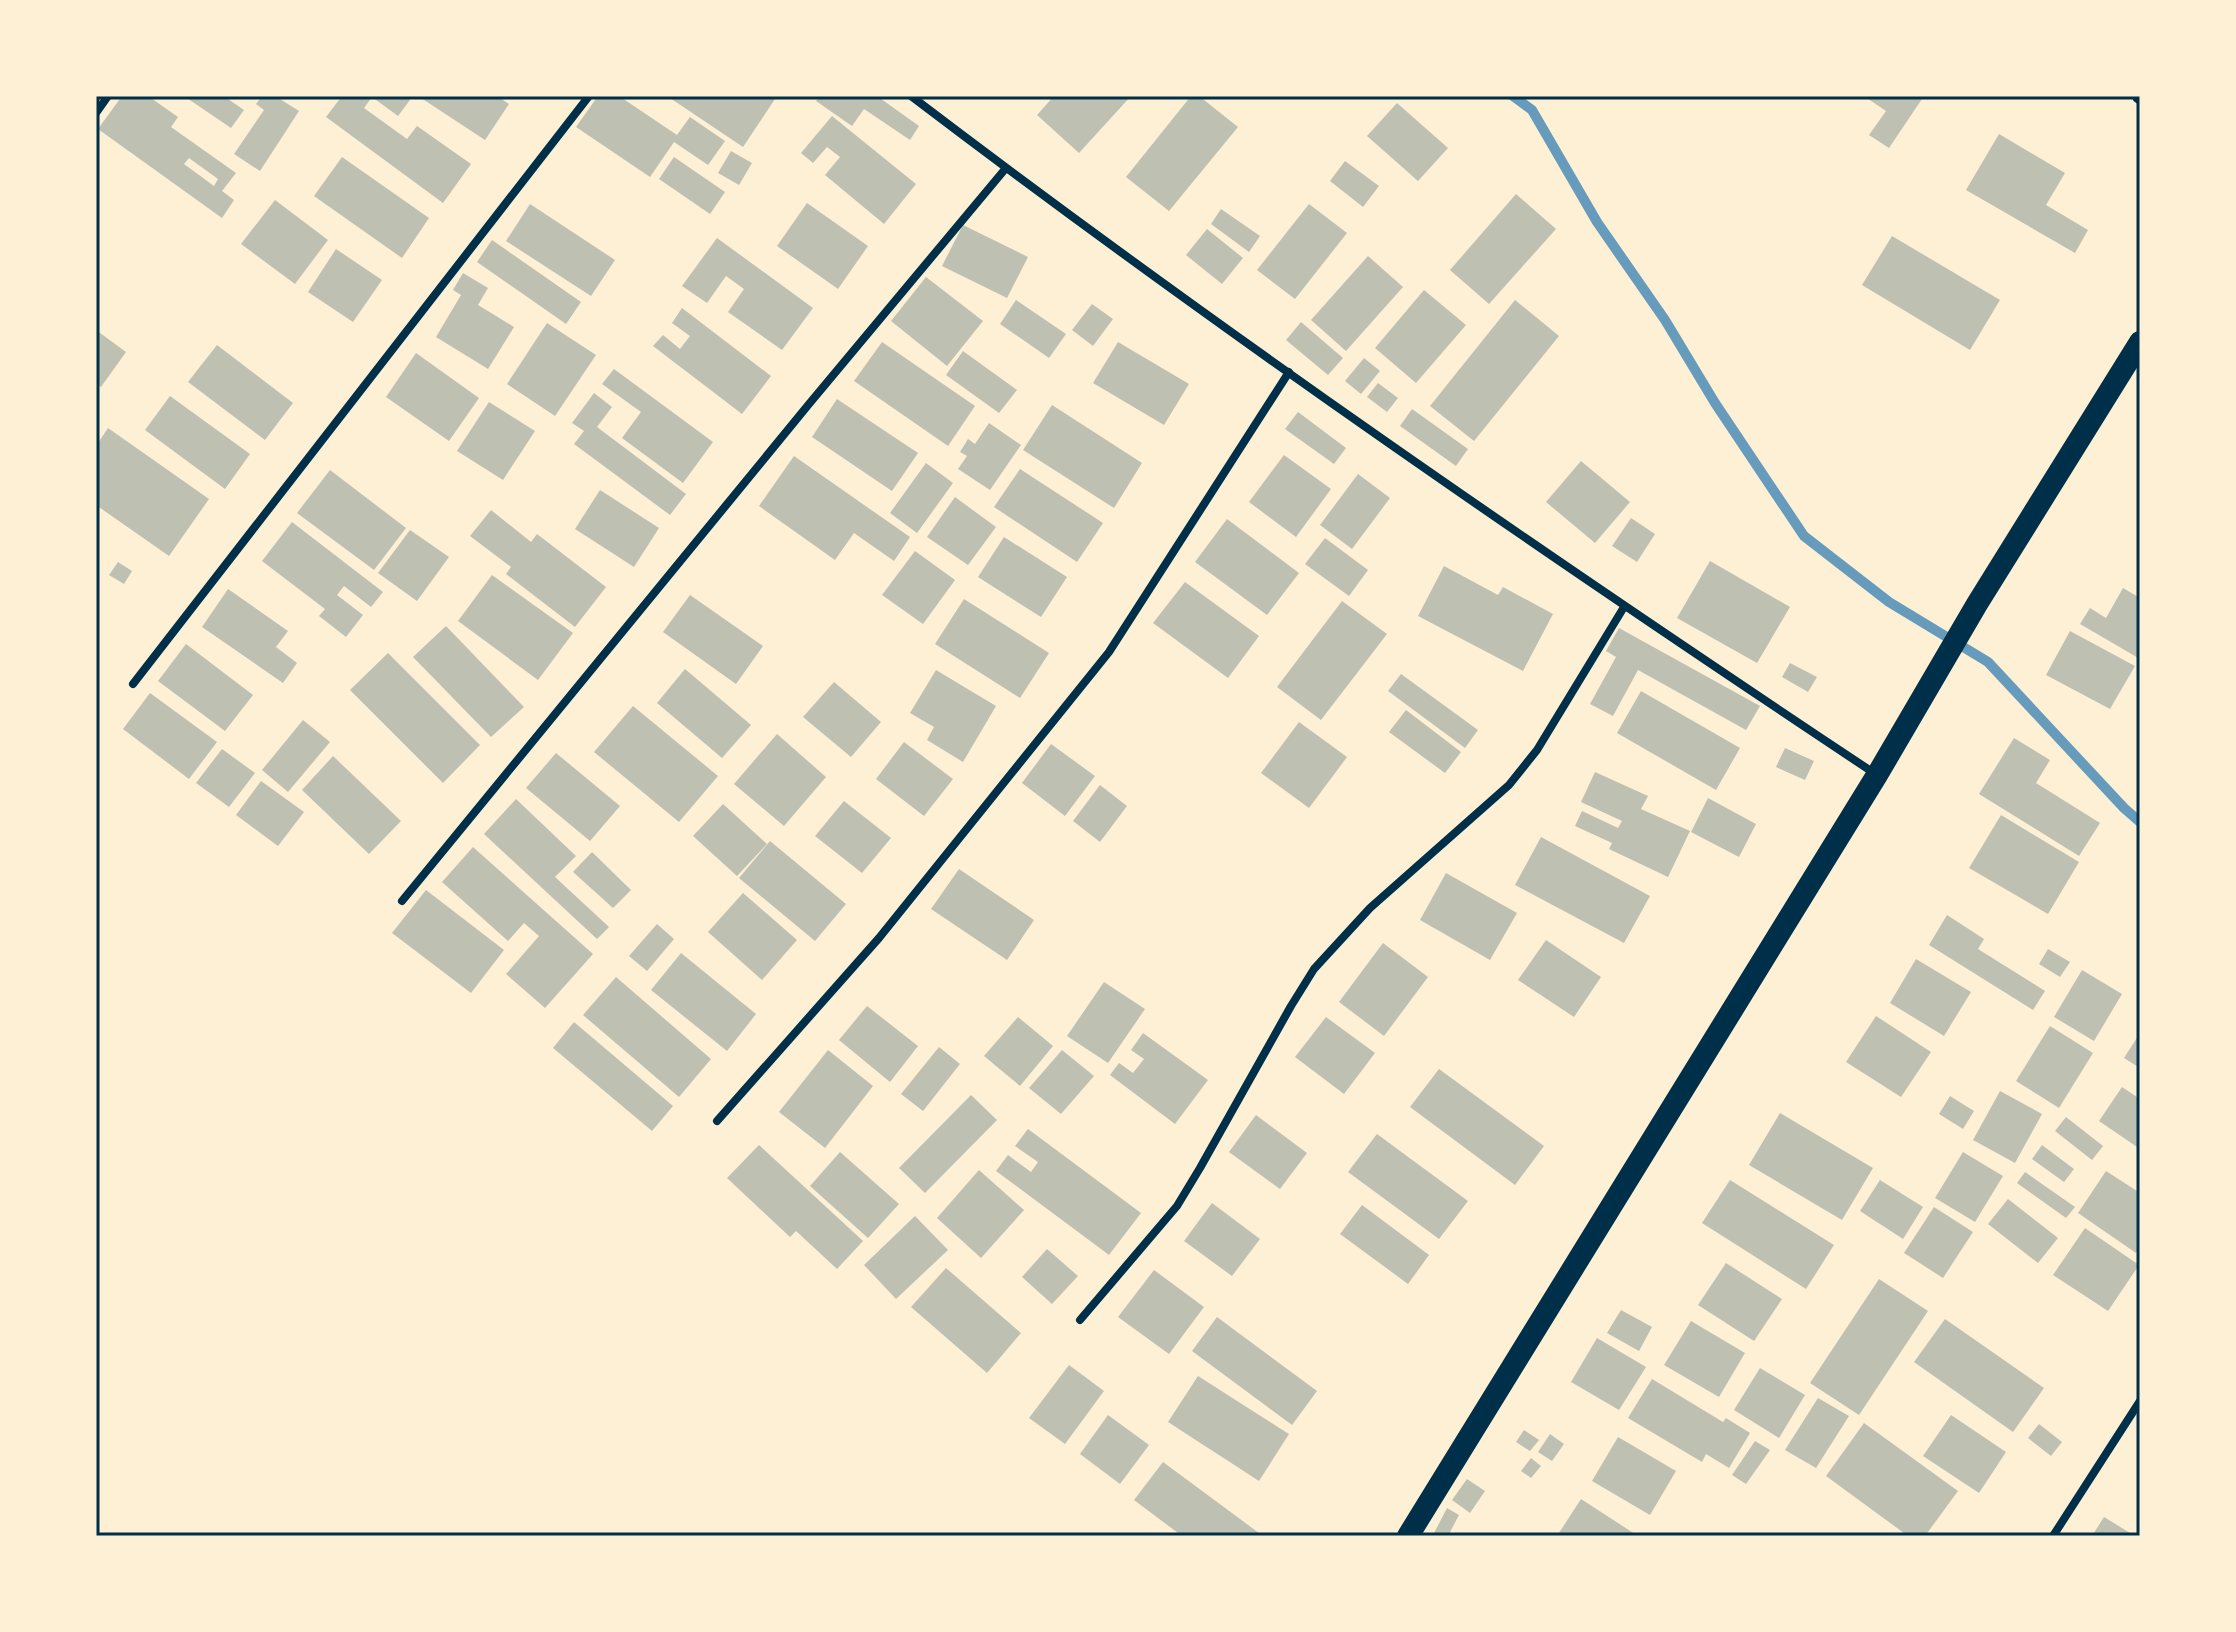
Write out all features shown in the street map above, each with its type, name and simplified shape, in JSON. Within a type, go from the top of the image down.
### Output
[{"type":"highway","points":[[1408,1536],[2140,342]]},
{"type":"street","points":[[96,113],[108,96]]},
{"type":"street","points":[[133,684],[589,96]]},
{"type":"street","points":[[911,96],[1289,372],[1624,607],[1877,775]]},
{"type":"street","points":[[402,901],[1006,168]]},
{"type":"street","points":[[717,1121],[879,938],[1100,663],[1289,372]]},
{"type":"street","points":[[1080,1320],[1177,1206],[1314,969],[1370,908],[1509,785],[1537,750],[1624,607]]},
{"type":"street","points":[[2053,1536],[2140,1401]]},
{"type":"building","points":[[122,96],[148,96],[178,117],[171,127],[236,173],[222,191],[234,200],[222,218],[98,129]],"holes":[[[189,158],[218,179],[214,186],[184,164]]]},
{"type":"building","points":[[184,96],[230,96],[228,99],[244,110],[231,128]]},
{"type":"building","points":[[262,96],[275,96],[299,111],[260,171],[234,154],[264,110],[256,104]]},
{"type":"building","points":[[342,96],[405,96],[410,100],[398,116],[372,97],[364,108],[407,139],[417,126],[471,164],[443,203],[326,117]]},
{"type":"building","points":[[418,96],[497,96],[509,104],[485,140]]},
{"type":"building","points":[[598,96],[619,96],[677,135],[690,117],[725,141],[708,165],[674,142],[650,177],[576,127]]},
{"type":"building","points":[[667,96],[777,96],[743,147]]},
{"type":"building","points":[[820,96],[877,96],[919,126],[910,140],[864,109],[852,126],[816,101]]},
{"type":"building","points":[[1054,96],[1131,96],[1079,153],[1037,115]]},
{"type":"building","points":[[1191,96],[1199,96],[1238,127],[1169,211],[1126,177]]},
{"type":"building","points":[[1864,96],[1924,96],[1889,148],[1869,135],[1886,111]]},
{"type":"building","points":[[1397,103],[1448,148],[1418,181],[1367,136]]},
{"type":"building","points":[[832,116],[916,184],[884,224],[825,175],[840,157],[827,147],[813,163],[801,153]]},
{"type":"building","points":[[1999,134],[2065,173],[2046,205],[2088,230],[2075,253],[1966,190]]},
{"type":"building","points":[[731,151],[752,163],[739,185],[718,173]]},
{"type":"building","points":[[342,157],[429,218],[402,258],[314,196]]},
{"type":"building","points":[[674,157],[725,192],[710,214],[659,179]]},
{"type":"building","points":[[1345,161],[1379,186],[1363,207],[1330,181]]},
{"type":"building","points":[[1516,194],[1556,229],[1489,304],[1450,270]]},
{"type":"building","points":[[275,200],[328,240],[295,284],[241,244]]},
{"type":"building","points":[[807,203],[868,246],[838,289],[777,246]]},
{"type":"building","points":[[530,204],[615,260],[591,296],[506,241]]},
{"type":"building","points":[[1309,204],[1347,233],[1295,299],[1257,270]]},
{"type":"building","points":[[1221,209],[1260,236],[1249,252],[1211,224]]},
{"type":"building","points":[[963,225],[1028,257],[1007,298],[942,266]]},
{"type":"building","points":[[1207,229],[1243,258],[1222,284],[1186,255]]},
{"type":"building","points":[[1892,236],[2000,300],[1970,350],[1862,285]]},
{"type":"building","points":[[717,238],[813,308],[782,350],[728,312],[744,289],[726,276],[707,303],[682,286]]},
{"type":"building","points":[[492,240],[581,302],[566,324],[477,262]]},
{"type":"building","points":[[336,249],[382,280],[353,322],[308,292]]},
{"type":"building","points":[[1368,256],[1403,287],[1346,351],[1311,320]]},
{"type":"building","points":[[463,273],[488,288],[478,305],[514,327],[488,369],[436,337],[461,295],[453,290]]},
{"type":"building","points":[[926,277],[983,321],[947,366],[891,321]]},
{"type":"building","points":[[1424,290],[1466,325],[1416,383],[1375,348]]},
{"type":"building","points":[[1016,300],[1066,334],[1049,358],[1000,324]]},
{"type":"building","points":[[1515,300],[1559,336],[1474,441],[1430,406]]},
{"type":"building","points":[[1092,304],[1113,319],[1093,346],[1072,330]]},
{"type":"building","points":[[682,308],[771,376],[742,414],[653,346],[663,335],[680,349],[690,336],[672,323]]},
{"type":"building","points":[[1301,322],[1343,358],[1328,375],[1286,340]]},
{"type":"building","points":[[547,323],[596,355],[555,416],[507,384]]},
{"type":"building","points":[[96,330],[126,352],[101,387],[96,384]]},
{"type":"building","points":[[882,342],[975,406],[948,446],[854,381]]},
{"type":"building","points":[[1118,342],[1189,384],[1164,425],[1093,383]]},
{"type":"building","points":[[217,345],[293,403],[265,440],[188,382]]},
{"type":"building","points":[[963,351],[1017,390],[999,413],[946,375]]},
{"type":"building","points":[[416,353],[479,398],[449,441],[386,397]]},
{"type":"building","points":[[1364,358],[1380,371],[1361,394],[1345,381]]},
{"type":"building","points":[[614,369],[713,442],[683,483],[622,438],[641,412],[602,384]]},
{"type":"building","points":[[1378,383],[1398,398],[1387,412],[1367,397]]},
{"type":"building","points":[[594,393],[612,407],[597,427],[686,494],[670,515],[574,444],[584,431],[572,423]]},
{"type":"building","points":[[170,396],[250,454],[225,489],[145,430]]},
{"type":"building","points":[[837,399],[918,453],[892,491],[812,437]]},
{"type":"building","points":[[489,402],[535,431],[503,480],[457,451]]},
{"type":"building","points":[[1052,405],[1142,463],[1114,508],[1023,450]]},
{"type":"building","points":[[1412,409],[1468,449],[1456,466],[1400,426]]},
{"type":"building","points":[[1298,412],[1346,448],[1334,464],[1285,429]]},
{"type":"building","points":[[989,423],[1021,445],[990,490],[958,469],[967,456],[960,452],[968,439],[975,444]]},
{"type":"building","points":[[108,428],[209,499],[169,556],[96,505],[96,446]]},
{"type":"building","points":[[1284,455],[1331,489],[1296,537],[1249,502]]},
{"type":"building","points":[[794,456],[910,537],[894,561],[854,533],[835,560],[759,506]]},
{"type":"building","points":[[1581,461],[1630,502],[1595,543],[1546,502]]},
{"type":"building","points":[[926,463],[953,483],[917,533],[890,513]]},
{"type":"building","points":[[1020,469],[1103,523],[1077,562],[994,507]]},
{"type":"building","points":[[330,470],[406,528],[374,570],[297,513]]},
{"type":"building","points":[[1358,474],[1390,498],[1352,549],[1320,525]]},
{"type":"building","points":[[600,490],[659,528],[634,567],[575,529]]},
{"type":"building","points":[[955,497],[996,527],[968,565],[927,537]]},
{"type":"building","points":[[491,510],[531,542],[537,534],[606,587],[575,627],[506,574],[511,567],[470,536]]},
{"type":"building","points":[[1631,518],[1655,534],[1637,562],[1612,546]]},
{"type":"building","points":[[1227,519],[1299,573],[1267,615],[1195,562]]},
{"type":"building","points":[[292,522],[383,592],[371,607],[344,586],[337,595],[363,615],[346,637],[319,616],[325,609],[262,561]]},
{"type":"building","points":[[410,530],[449,557],[417,601],[378,573]]},
{"type":"building","points":[[1004,537],[1067,577],[1041,617],[978,577]]},
{"type":"building","points":[[1325,538],[1368,570],[1349,596],[1305,564]]},
{"type":"building","points":[[915,551],[955,580],[923,624],[882,595]]},
{"type":"building","points":[[1710,561],[1790,607],[1757,663],[1677,618]]},
{"type":"building","points":[[118,562],[132,571],[124,584],[109,575]]},
{"type":"building","points":[[1444,566],[1498,595],[1503,587],[1553,614],[1523,671],[1418,616]]},
{"type":"building","points":[[492,575],[573,633],[538,680],[458,621]]},
{"type":"building","points":[[1185,582],[1259,636],[1228,678],[1153,623]]},
{"type":"building","points":[[2123,588],[2140,598],[2140,659],[2080,624],[2090,608],[2106,618]]},
{"type":"building","points":[[228,589],[288,631],[276,647],[297,663],[283,683],[202,627]]},
{"type":"building","points":[[690,595],[763,646],[736,684],[663,632]]},
{"type":"building","points":[[964,599],[1049,653],[1020,698],[935,644]]},
{"type":"building","points":[[1342,601],[1387,634],[1321,720],[1277,687]]},
{"type":"building","points":[[446,626],[524,707],[491,737],[413,657]]},
{"type":"building","points":[[1619,628],[1760,706],[1746,730],[1638,670],[1613,716],[1590,704],[1616,657],[1606,651]]},
{"type":"building","points":[[2070,631],[2135,666],[2110,709],[2046,675]]},
{"type":"building","points":[[186,644],[253,695],[225,731],[158,681]]},
{"type":"building","points":[[388,653],[480,745],[443,783],[350,690]]},
{"type":"building","points":[[1790,663],[1817,677],[1808,692],[1782,677]]},
{"type":"building","points":[[685,669],[751,725],[722,758],[657,703]]},
{"type":"building","points":[[936,670],[996,706],[963,762],[927,740],[934,727],[910,713]]},
{"type":"building","points":[[1401,674],[1478,730],[1465,748],[1388,691]]},
{"type":"building","points":[[834,682],[881,722],[851,757],[803,717]]},
{"type":"building","points":[[1641,691],[1740,748],[1716,790],[1617,733]]},
{"type":"building","points":[[150,693],[217,742],[189,779],[123,729]]},
{"type":"building","points":[[633,706],[718,776],[679,822],[594,752]]},
{"type":"building","points":[[1406,710],[1461,752],[1445,773],[1389,732]]},
{"type":"building","points":[[303,720],[330,742],[288,792],[262,770]]},
{"type":"building","points":[[1299,722],[1347,757],[1309,808],[1261,773]]},
{"type":"building","points":[[777,734],[826,777],[784,826],[734,784]]},
{"type":"building","points":[[2014,738],[2050,760],[2036,783],[2100,823],[2079,856],[1979,794]]},
{"type":"building","points":[[904,742],[953,779],[924,816],[876,779]]},
{"type":"building","points":[[1051,744],[1095,776],[1065,816],[1022,783]]},
{"type":"building","points":[[1785,748],[1814,761],[1805,780],[1776,767]]},
{"type":"building","points":[[222,749],[255,773],[229,807],[196,783]]},
{"type":"building","points":[[556,753],[620,806],[590,841],[526,788]]},
{"type":"building","points":[[333,756],[401,821],[369,854],[302,790]]},
{"type":"building","points":[[1595,772],[1648,796],[1641,809],[1690,831],[1668,877],[1609,849],[1612,843],[1575,826],[1582,811],[1618,828],[1622,821],[1581,802]]},
{"type":"building","points":[[261,781],[304,812],[278,846],[236,815]]},
{"type":"building","points":[[1100,785],[1127,806],[1100,842],[1073,821]]},
{"type":"building","points":[[1708,798],[1756,824],[1739,857],[1691,832]]},
{"type":"building","points":[[516,799],[576,856],[555,877],[609,927],[597,939],[484,834]]},
{"type":"building","points":[[844,801],[891,838],[862,873],[815,836]]},
{"type":"building","points":[[723,804],[767,844],[737,876],[693,836]]},
{"type":"building","points":[[2001,815],[2079,862],[2048,914],[1969,868]]},
{"type":"building","points":[[1541,837],[1650,896],[1624,943],[1515,885]]},
{"type":"building","points":[[770,841],[846,904],[815,941],[739,878]]},
{"type":"building","points":[[473,847],[593,954],[545,1008],[506,974],[539,936],[524,923],[508,941],[442,882]]},
{"type":"building","points":[[592,852],[631,890],[613,908],[573,872]]},
{"type":"building","points":[[959,869],[1034,920],[1007,960],[931,909]]},
{"type":"building","points":[[1446,873],[1517,913],[1490,960],[1420,920]]},
{"type":"building","points":[[426,890],[504,950],[471,993],[392,933]]},
{"type":"building","points":[[743,893],[797,940],[762,980],[708,932]]},
{"type":"building","points":[[1947,915],[1984,939],[1978,949],[2045,991],[2033,1010],[1929,945]]},
{"type":"building","points":[[657,924],[674,939],[647,971],[629,956]]},
{"type":"building","points":[[1546,940],[1601,977],[1574,1017],[1518,980]]},
{"type":"building","points":[[1383,943],[1428,977],[1384,1036],[1339,1002]]},
{"type":"building","points":[[2048,949],[2070,962],[2060,977],[2039,964]]},
{"type":"building","points":[[681,953],[756,1014],[727,1051],[651,990]]},
{"type":"building","points":[[1916,959],[1971,992],[1944,1036],[1890,1003]]},
{"type":"building","points":[[2082,970],[2122,994],[2094,1041],[2054,1017]]},
{"type":"building","points":[[616,977],[711,1059],[679,1097],[583,1015]]},
{"type":"building","points":[[1104,982],[1145,1009],[1108,1063],[1067,1036]]},
{"type":"building","points":[[867,1006],[918,1046],[890,1082],[839,1040]]},
{"type":"building","points":[[1876,1016],[1931,1052],[1901,1097],[1846,1062]]},
{"type":"building","points":[[1018,1017],[1053,1046],[1020,1086],[984,1056]]},
{"type":"building","points":[[1326,1017],[1375,1053],[1344,1094],[1295,1057]]},
{"type":"building","points":[[574,1022],[673,1106],[652,1131],[553,1048]]},
{"type":"building","points":[[2050,1026],[2093,1053],[2059,1108],[2016,1081]]},
{"type":"building","points":[[1143,1033],[1208,1080],[1175,1124],[1110,1075],[1119,1063],[1133,1073],[1144,1059],[1131,1050]]},
{"type":"building","points":[[2140,1033],[2140,1068],[2124,1058]]},
{"type":"building","points":[[939,1047],[960,1064],[923,1111],[901,1094]]},
{"type":"building","points":[[828,1050],[873,1086],[825,1148],[779,1112]]},
{"type":"building","points":[[1062,1050],[1094,1076],[1061,1114],[1029,1088]]},
{"type":"building","points":[[1439,1069],[1544,1146],[1515,1185],[1410,1107]]},
{"type":"building","points":[[2122,1087],[2140,1099],[2140,1149],[2099,1121]]},
{"type":"building","points":[[2000,1091],[2042,1114],[2015,1163],[1973,1140]]},
{"type":"building","points":[[971,1095],[997,1120],[925,1193],[899,1168]]},
{"type":"building","points":[[1950,1096],[1974,1111],[1963,1129],[1939,1114]]},
{"type":"building","points":[[1780,1113],[1873,1168],[1842,1220],[1749,1165]]},
{"type":"building","points":[[1256,1115],[1307,1153],[1280,1189],[1229,1152]]},
{"type":"building","points":[[2066,1117],[2103,1146],[2092,1160],[2055,1131]]},
{"type":"building","points":[[1028,1129],[1141,1213],[1109,1255],[996,1171],[1008,1155],[1031,1172],[1038,1162],[1015,1146]]},
{"type":"building","points":[[1377,1134],[1468,1201],[1439,1239],[1348,1172]]},
{"type":"building","points":[[759,1145],[863,1241],[837,1269],[796,1231],[790,1237],[727,1178]]},
{"type":"building","points":[[2042,1145],[2074,1169],[2064,1182],[2032,1159]]},
{"type":"building","points":[[840,1152],[899,1204],[868,1238],[810,1186]]},
{"type":"building","points":[[1963,1152],[2003,1176],[1975,1222],[1935,1198]]},
{"type":"building","points":[[979,1170],[1024,1210],[981,1258],[937,1218]]},
{"type":"building","points":[[2106,1171],[2137,1191],[2140,1186],[2140,1247],[2136,1253],[2078,1213]]},
{"type":"building","points":[[2025,1172],[2075,1207],[2066,1218],[2017,1183]]},
{"type":"building","points":[[1730,1180],[1834,1245],[1806,1289],[1702,1223]]},
{"type":"building","points":[[1880,1180],[1923,1207],[1903,1239],[1860,1211]]},
{"type":"building","points":[[2008,1199],[2058,1238],[2038,1263],[1988,1224]]},
{"type":"building","points":[[1212,1203],[1260,1239],[1232,1276],[1184,1241]]},
{"type":"building","points":[[1362,1205],[1429,1255],[1408,1284],[1340,1234]]},
{"type":"building","points":[[1934,1207],[1973,1232],[1943,1278],[1904,1253]]},
{"type":"building","points":[[915,1216],[948,1250],[896,1299],[864,1265]]},
{"type":"building","points":[[2085,1228],[2139,1265],[2108,1311],[2053,1275]]},
{"type":"building","points":[[1047,1249],[1078,1276],[1052,1304],[1022,1277]]},
{"type":"building","points":[[1726,1263],[1782,1299],[1754,1341],[1698,1305]]},
{"type":"building","points":[[946,1268],[1021,1333],[987,1373],[911,1307]]},
{"type":"building","points":[[1154,1270],[1204,1307],[1169,1354],[1118,1317]]},
{"type":"building","points":[[1879,1279],[1928,1311],[1859,1415],[1810,1383]]},
{"type":"building","points":[[1621,1310],[1652,1327],[1639,1351],[1607,1333]]},
{"type":"building","points":[[1217,1317],[1317,1391],[1292,1425],[1192,1351]]},
{"type":"building","points":[[1945,1319],[2044,1388],[2013,1432],[1914,1362]]},
{"type":"building","points":[[1691,1321],[1745,1353],[1719,1397],[1664,1365]]},
{"type":"building","points":[[1597,1338],[1646,1367],[1619,1410],[1571,1382]]},
{"type":"building","points":[[1069,1365],[1104,1391],[1065,1444],[1029,1418]]},
{"type":"building","points":[[1760,1368],[1805,1395],[1779,1438],[1734,1410]]},
{"type":"building","points":[[1198,1376],[1289,1434],[1259,1481],[1168,1422]]},
{"type":"building","points":[[1652,1379],[1723,1422],[1726,1418],[1750,1433],[1729,1468],[1706,1454],[1702,1462],[1628,1418]]},
{"type":"building","points":[[1818,1398],[1849,1416],[1816,1468],[1785,1450]]},
{"type":"building","points":[[1108,1415],[1149,1445],[1120,1484],[1080,1454]]},
{"type":"building","points":[[1951,1415],[2006,1452],[1979,1493],[1923,1456]]},
{"type":"building","points":[[1864,1423],[1958,1491],[1925,1536],[1908,1536],[1826,1476]]},
{"type":"building","points":[[2039,1424],[2062,1442],[2051,1456],[2028,1438]]},
{"type":"building","points":[[1524,1430],[1539,1440],[1530,1451],[1516,1442]]},
{"type":"building","points":[[1550,1434],[1564,1444],[1552,1461],[1538,1452]]},
{"type":"building","points":[[1618,1437],[1676,1471],[1650,1515],[1592,1481]]},
{"type":"building","points":[[1755,1441],[1770,1450],[1746,1484],[1732,1475]]},
{"type":"building","points":[[1531,1458],[1541,1466],[1531,1478],[1521,1471]]},
{"type":"building","points":[[1163,1462],[1263,1536],[1182,1536],[1134,1500]]},
{"type":"building","points":[[1467,1479],[1485,1491],[1470,1513],[1452,1500]]},
{"type":"building","points":[[1581,1499],[1638,1536],[1557,1536]]},
{"type":"building","points":[[1447,1508],[1459,1515],[1448,1536],[1434,1536],[1433,1535]]},
{"type":"building","points":[[2104,1517],[2135,1536],[2092,1536]]},
{"type":"waterway","points":[[1513,96],[1532,110],[1597,222],[1665,320],[1715,403],[1804,536],[1889,602],[1988,662],[2140,822]]}]
